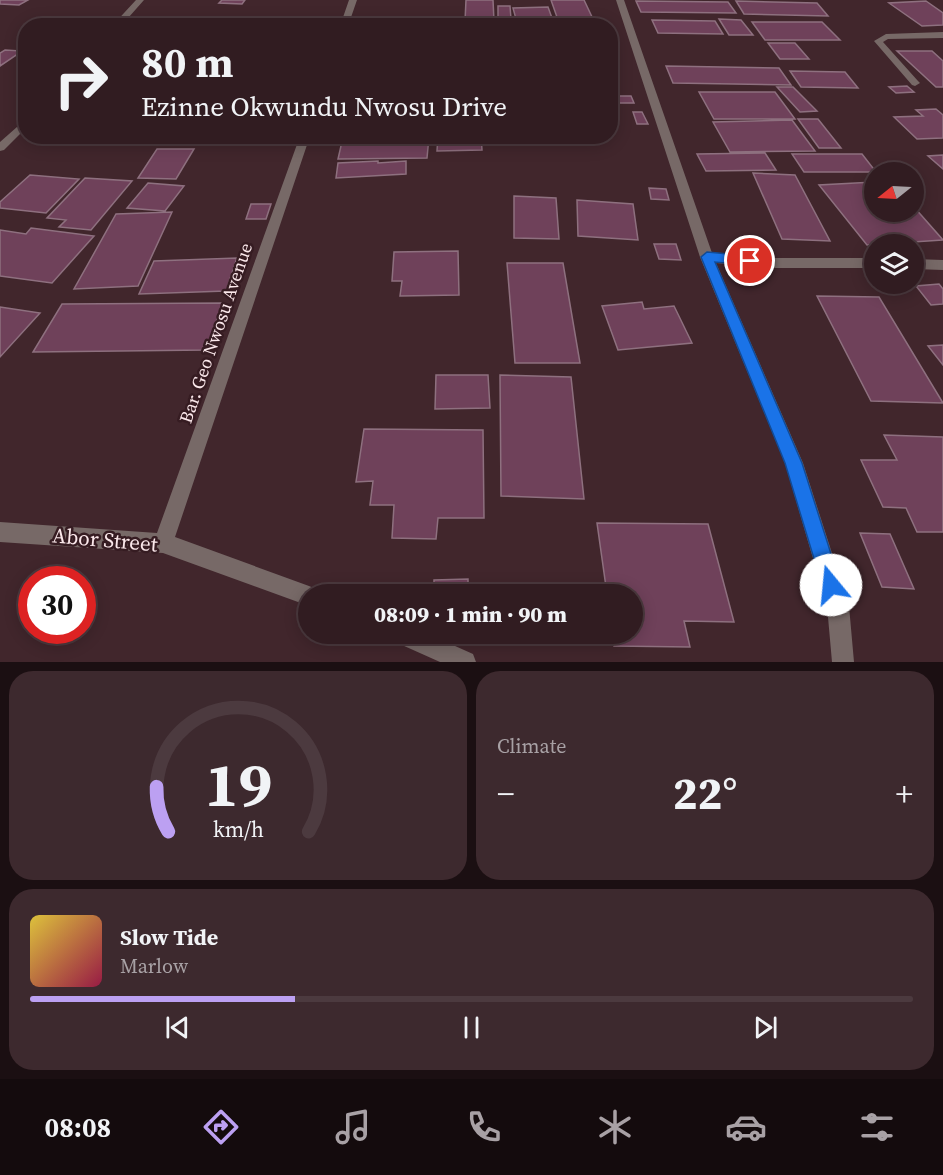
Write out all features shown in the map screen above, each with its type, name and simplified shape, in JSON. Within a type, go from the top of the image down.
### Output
[{"type":"street","points":[[123,18],[140,0]]},
{"type":"street","points":[[347,18],[353,0]]},
{"type":"street","points":[[620,0],[707,257],[794,463],[838,606],[843,662]]},
{"type":"street","points":[[915,83],[878,41],[879,38],[943,35]]},
{"type":"street","points":[[0,148],[18,130]]},
{"type":"street","name":"Bar. Geo Nwosu Avenue","points":[[163,543],[302,144]]},
{"type":"street","points":[[707,257],[771,263],[864,263]]},
{"type":"street","points":[[924,264],[943,265]]},
{"type":"street","name":"Abor Street","points":[[0,532],[163,543],[252,573],[298,592]]},
{"type":"street","points":[[425,644],[465,662]]},
{"type":"building","points":[[0,0],[28,0],[19,5],[0,4]]},
{"type":"building","points":[[222,0],[245,0],[242,4],[219,3]]},
{"type":"building","points":[[466,0],[493,0],[494,18],[465,18]]},
{"type":"building","points":[[551,0],[584,0],[593,18],[557,18]]},
{"type":"building","points":[[636,1],[728,2],[736,13],[641,12]]},
{"type":"building","points":[[736,1],[817,3],[828,16],[744,14]]},
{"type":"building","points":[[926,1],[943,13],[943,25],[922,26],[889,3]]},
{"type":"building","points":[[498,6],[510,6],[511,18],[498,18]]},
{"type":"building","points":[[548,7],[552,18],[516,18],[513,8]]},
{"type":"building","points":[[719,19],[741,20],[753,35],[729,35]]},
{"type":"building","points":[[652,20],[715,21],[723,34],[658,33]]},
{"type":"building","points":[[752,22],[822,22],[840,40],[765,40]]},
{"type":"building","points":[[768,43],[795,43],[809,59],[780,59]]},
{"type":"building","points":[[5,50],[18,51],[18,54],[0,66],[0,53]]},
{"type":"building","points":[[897,51],[932,51],[943,61],[943,87],[936,87]]},
{"type":"building","points":[[666,66],[779,68],[791,85],[673,83]]},
{"type":"building","points":[[790,71],[845,72],[858,88],[801,87]]},
{"type":"building","points":[[907,86],[914,92],[896,93],[889,87]]},
{"type":"building","points":[[777,87],[793,87],[817,111],[800,112]]},
{"type":"building","points":[[699,92],[775,92],[795,119],[714,119]]},
{"type":"building","points":[[618,96],[631,96],[634,103],[618,103]]},
{"type":"building","points":[[936,109],[943,115],[943,138],[917,139],[894,117],[923,116],[916,110]]},
{"type":"building","points":[[633,112],[642,112],[648,124],[637,124]]},
{"type":"building","points":[[798,119],[818,119],[841,148],[819,148]]},
{"type":"building","points":[[792,120],[815,151],[730,152],[713,122]]},
{"type":"building","points":[[341,144],[428,144],[427,158],[338,159]]},
{"type":"building","points":[[437,144],[482,144],[482,150],[437,151]]},
{"type":"building","points":[[157,149],[194,149],[176,179],[138,178]]},
{"type":"building","points":[[765,153],[776,170],[706,171],[697,154]]},
{"type":"building","points":[[792,154],[862,154],[868,162],[864,162],[864,172],[804,172]]},
{"type":"building","points":[[943,155],[943,169],[928,156]]},
{"type":"building","points":[[378,161],[378,163],[406,161],[406,174],[336,178],[338,163]]},
{"type":"building","points":[[753,173],[795,175],[830,241],[782,239]]},
{"type":"building","points":[[30,175],[79,179],[46,213],[0,208],[0,202]]},
{"type":"building","points":[[85,178],[132,181],[91,230],[59,227],[66,220],[47,218]]},
{"type":"building","points":[[148,183],[184,186],[165,211],[127,208]]},
{"type":"building","points":[[864,183],[864,222],[924,222],[924,218],[943,240],[924,241],[924,234],[864,234],[864,241],[819,185]]},
{"type":"building","points":[[649,188],[666,189],[669,200],[651,199]]},
{"type":"building","points":[[514,196],[556,198],[559,239],[514,238]]},
{"type":"building","points":[[577,200],[633,204],[638,240],[578,236]]},
{"type":"building","points":[[251,204],[271,204],[266,219],[246,219]]},
{"type":"building","points":[[172,212],[138,286],[74,289],[116,214]]},
{"type":"building","points":[[31,228],[94,236],[52,283],[0,276],[0,230],[26,234]]},
{"type":"building","points":[[654,244],[676,244],[681,260],[659,259]]},
{"type":"building","points":[[458,251],[459,295],[400,296],[402,281],[392,281],[394,252]]},
{"type":"building","points":[[237,258],[226,291],[139,294],[154,261]]},
{"type":"building","points":[[507,263],[563,263],[580,363],[515,363]]},
{"type":"building","points":[[939,284],[943,289],[943,304],[931,305],[922,294],[924,285]]},
{"type":"building","points":[[817,296],[879,297],[943,403],[871,401]]},
{"type":"building","points":[[642,302],[644,309],[674,306],[692,343],[618,350],[602,306]]},
{"type":"building","points":[[223,303],[206,350],[33,352],[62,304]]},
{"type":"building","points":[[0,307],[40,313],[0,357]]},
{"type":"building","points":[[943,345],[943,365],[928,346]]},
{"type":"building","points":[[436,375],[488,375],[490,408],[435,409]]},
{"type":"building","points":[[500,375],[571,377],[584,499],[501,496]]},
{"type":"building","points":[[364,429],[483,430],[484,518],[438,518],[436,539],[392,538],[394,505],[370,505],[373,481],[356,482]]},
{"type":"building","points":[[884,435],[943,437],[943,532],[917,532],[906,508],[883,507],[861,460],[897,460]]},
{"type":"building","points":[[597,523],[708,524],[734,622],[684,621],[690,647],[614,646],[614,644],[643,644],[643,584],[606,584]]},
{"type":"building","points":[[860,533],[890,534],[914,589],[882,587]]},
{"type":"building","points":[[468,579],[468,584],[434,584],[434,580]]},
{"type":"route","points":[[750,261],[707,257],[794,463],[831,585]]}]
